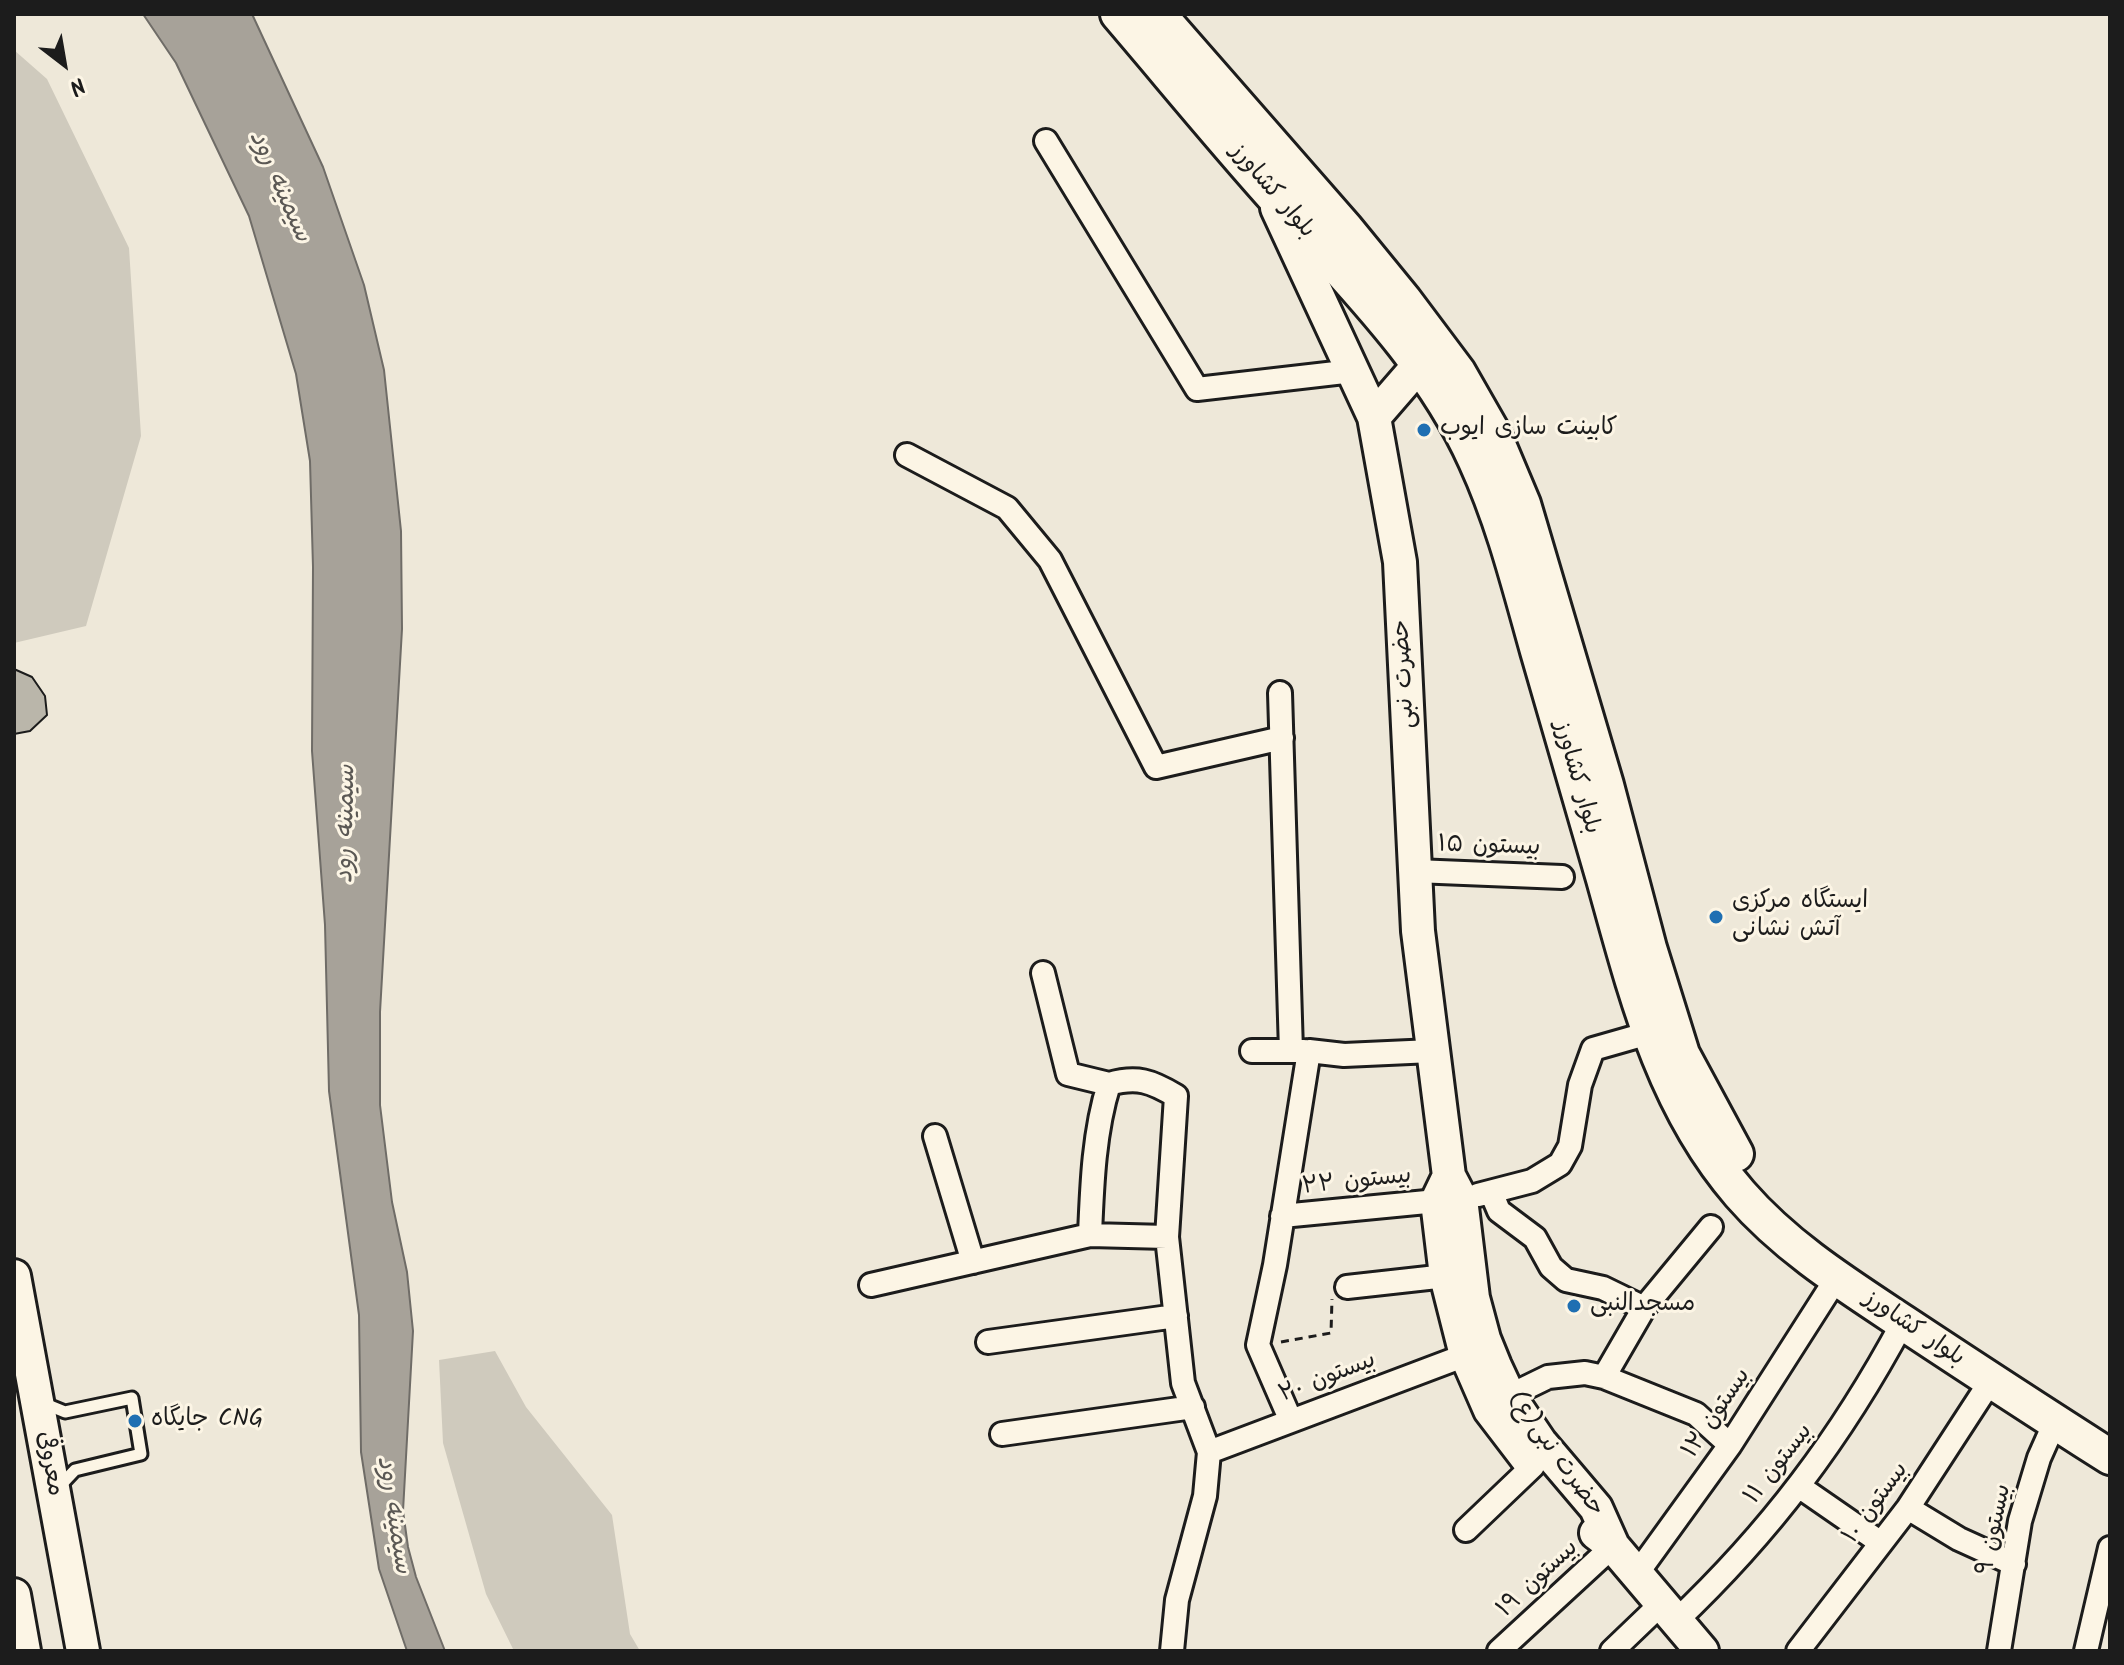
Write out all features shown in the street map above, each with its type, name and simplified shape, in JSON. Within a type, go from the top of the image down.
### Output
[{"type":"main road","name":"بلوار کشاورز","points":[[1118,14],[1364,298],[1448,406],[1476,461],[1505,534],[1636,951],[1682,1054],[1741,1163],[1816,1240],[1913,1307],[2110,1431]]},
{"type":"main road","name":"بلوار کشاورز","points":[[1158,14],[1404,300],[1458,372],[1494,435],[1528,519],[1606,785],[1649,1033],[1660,1065],[1685,1116],[1721,1171],[1765,1221],[1836,1279],[1990,1382],[2110,1457]]},
{"type":"street","points":[[1046,141],[1197,389],[1353,371]]},
{"type":"street","name":"حضرت نبی","points":[[1271,194],[1374,417],[1400,562],[1418,931],[1432,1051],[1460,1192]]},
{"type":"street","points":[[1374,417],[1419,365]]},
{"type":"street","points":[[907,455],[1007,508],[1050,560],[1156,767],[1282,738]]},
{"type":"street","points":[[1280,693],[1300,1051],[1282,1216],[1258,1345],[1291,1421]]},
{"type":"street","name":"بیستون ۱۵","points":[[1415,871],[1562,877]]},
{"type":"street","points":[[1043,973],[1068,1074],[1109,1084],[1131,1078],[1163,1088],[1176,1096],[1167,1237],[1183,1383],[1209,1452],[1205,1496],[1177,1600],[1172,1651]]},
{"type":"street","name":"بیستون ۲۲","points":[[1282,1216],[1532,1181],[1560,1164],[1570,1146],[1580,1085],[1593,1049],[1649,1033]]},
{"type":"street","points":[[1252,1051],[1344,1055],[1432,1051]]},
{"type":"street","points":[[1090,1235],[1103,1103],[1109,1084]]},
{"type":"street","points":[[935,1136],[973,1262]]},
{"type":"street","points":[[1460,1192],[1499,1211],[1535,1238],[1551,1267],[1566,1280],[1603,1288],[1644,1308]]},
{"type":"street","name":"حضرت نبی(ع)","points":[[1460,1192],[1446,1276],[1466,1355],[1490,1410],[1580,1520],[1613,1546],[1702,1651]]},
{"type":"street","name":"حضرت نبی(ع)","points":[[1460,1192],[1473,1298],[1484,1339],[1509,1396],[1540,1442],[1596,1508],[1613,1546]]},
{"type":"street","points":[[1604,1377],[1644,1308],[1711,1227]]},
{"type":"street","points":[[871,1285],[1090,1235],[1167,1237]]},
{"type":"street","name":"معروفی","points":[[14,1276],[83,1651]]},
{"type":"street","points":[[1347,1287],[1446,1276]]},
{"type":"street","name":"بیستون ۱۲","points":[[1636,1575],[1730,1445],[1836,1279]]},
{"type":"street","points":[[988,1342],[1176,1316]]},
{"type":"street","name":"بیستون ۱۱","points":[[1612,1651],[1711,1588],[1800,1487],[1840,1430],[1903,1322]]},
{"type":"street","name":"بیستون ۲۰","points":[[1209,1452],[1466,1355]]},
{"type":"street","points":[[1509,1396],[1548,1377],[1585,1373],[1604,1377],[1696,1414],[1730,1445]]},
{"type":"street","name":"بیستون ۱۰","points":[[1798,1651],[1908,1508],[1990,1382]]},
{"type":"street","points":[[1002,1434],[1193,1407]]},
{"type":"street","name":"بیستون ۹","points":[[1999,1651],[2020,1521],[2039,1458],[2055,1422]]},
{"type":"street","points":[[1466,1530],[1533,1466]]},
{"type":"street","points":[[1800,1487],[1881,1543]]},
{"type":"street","points":[[1908,1508],[1959,1539],[2014,1564]]},
{"type":"street","name":"بیستون ۱۹","points":[[1499,1651],[1613,1546]]},
{"type":"street","points":[[2086,1651],[2110,1548]]},
{"type":"street","points":[[14,1595],[24,1651]]},
{"type":"lane","points":[[37,1400],[65,1412],[132,1398],[141,1454],[75,1470],[54,1492]]},
{"type":"path","points":[[1258,1345],[1331,1333],[1332,1299],[1347,1287]]},
{"type":"shaded area","points":[[14,50],[47,79],[129,248],[141,436],[86,626],[14,643]]},
{"type":"shaded area","points":[[495,1351],[526,1407],[612,1515],[630,1634],[640,1651],[514,1651],[486,1594],[443,1443],[439,1360]]},
{"type":"water","name":"سیمینه رود","points":[[143,14],[252,14],[323,167],[364,285],[384,370],[401,531],[402,629],[380,1012],[380,1105],[392,1202],[407,1272],[413,1331],[403,1511],[416,1577],[445,1651],[407,1651],[379,1569],[361,1452],[359,1315],[329,1091],[325,925],[312,751],[310,461],[296,374],[249,216],[176,63]]},
{"type":"building","points":[[14,669],[32,677],[45,696],[47,715],[30,731],[14,734]]},
{"type":"place","name":"کابینت سازی ایوب","points":[[1424,430]]},
{"type":"place","name":"ایستگاه مرکزی آتش نشانی","points":[[1716,917]]},
{"type":"place","name":"مسجدالنبی","points":[[1574,1306]]},
{"type":"place","name":"جایگاه CNG","points":[[135,1421]]}]
